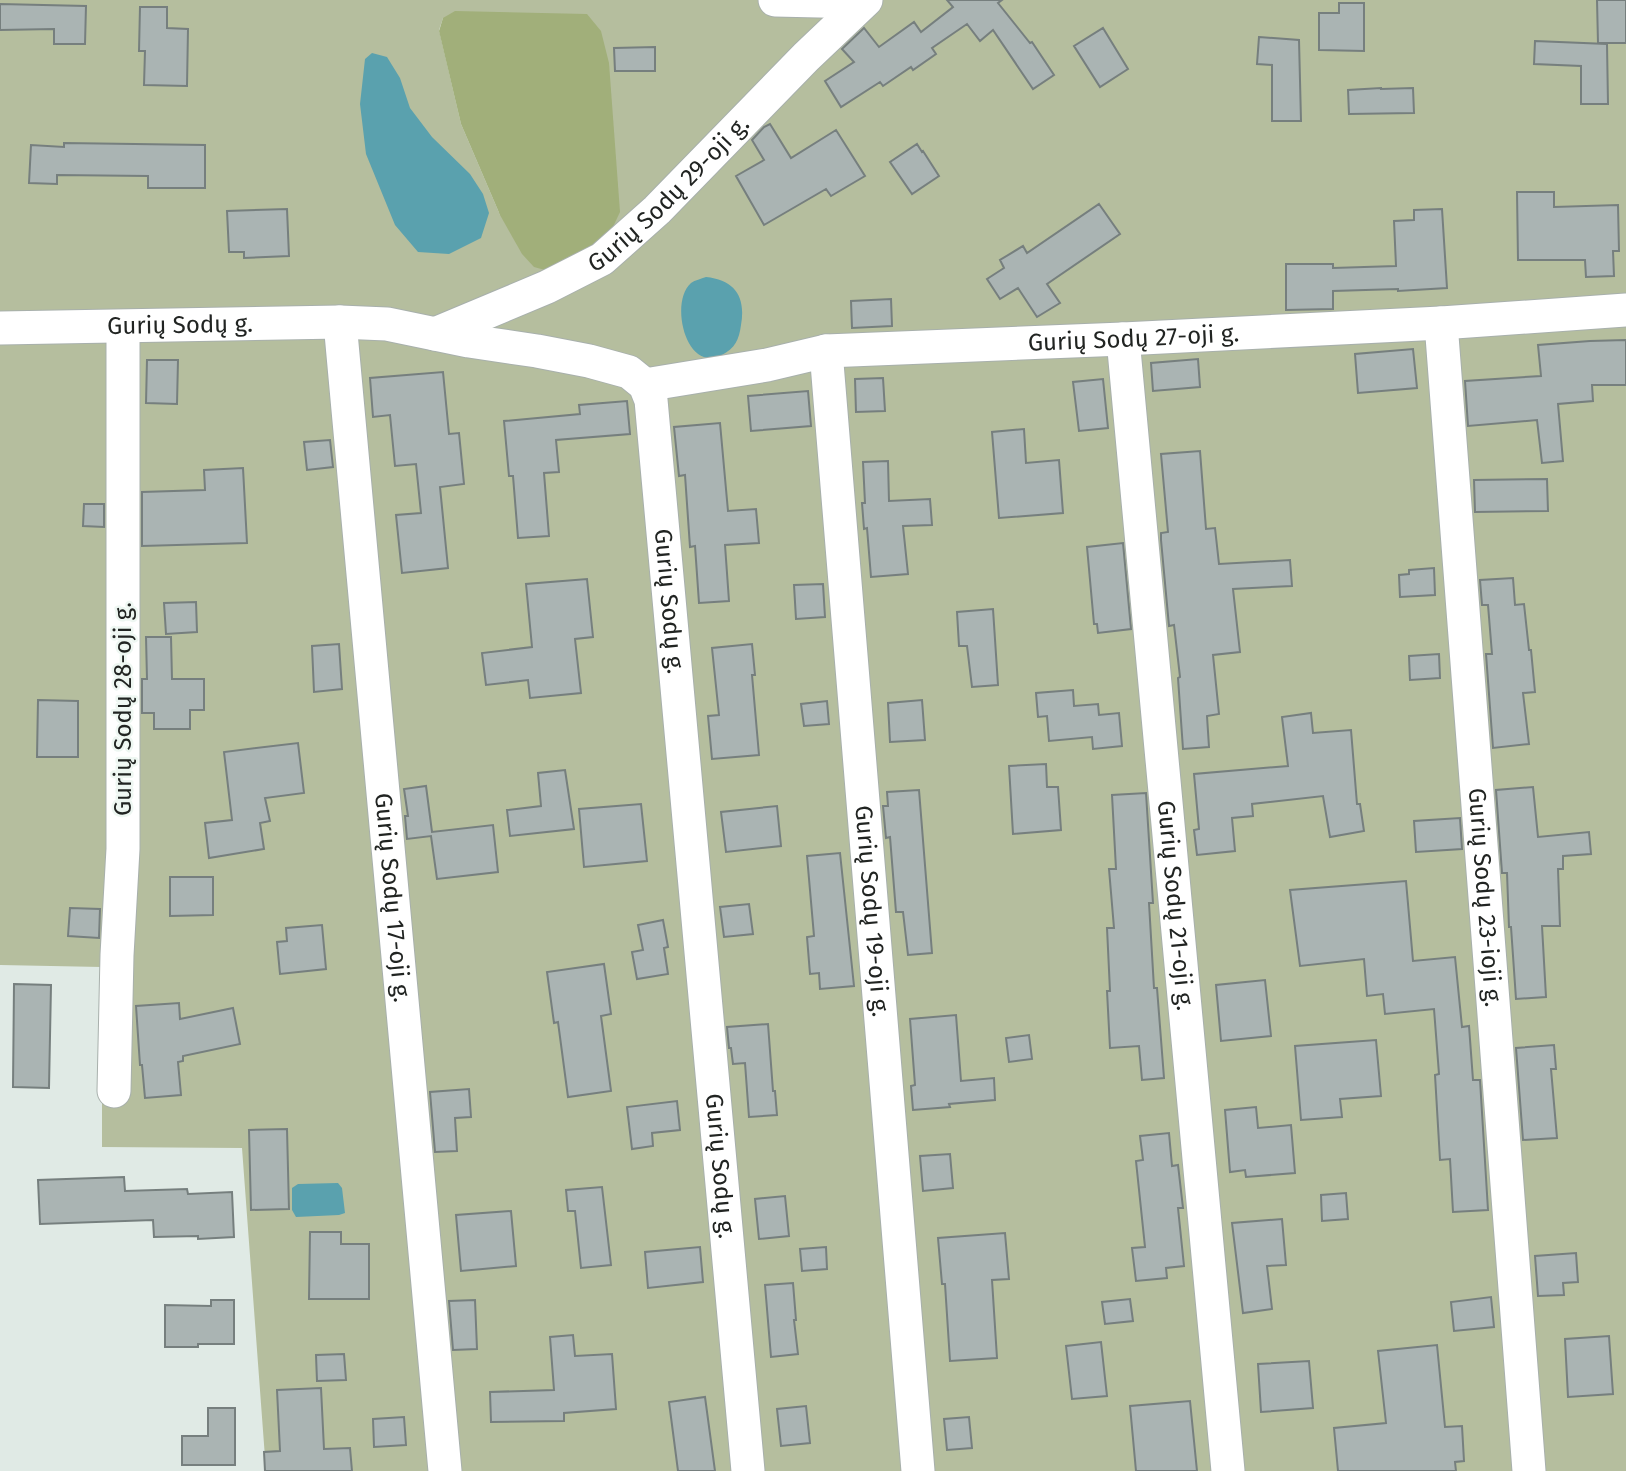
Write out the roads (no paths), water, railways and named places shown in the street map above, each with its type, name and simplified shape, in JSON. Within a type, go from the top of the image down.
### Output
[{"type":"street","points":[[775,0],[864,1]]},
{"type":"street","name":"Gurių Sodų 29-oji g.","points":[[435,334],[547,287],[602,259],[657,210],[864,1]]},
{"type":"street","name":"Gurių Sodų 27-oji g.","points":[[645,385],[767,365],[826,351],[1441,323],[1626,310]]},
{"type":"street","name":"Gurių Sodų g.","points":[[0,328],[340,322],[387,324],[589,361],[629,372],[645,385],[651,400],[748,1471]]},
{"type":"street","name":"Gurių Sodų 17-oji g.","points":[[340,322],[445,1471]]},
{"type":"street","name":"Gurių Sodų 23-ioji g.","points":[[1441,323],[1529,1471]]},
{"type":"street","name":"Gurių Sodų 28-oji g.","points":[[114,1091],[123,849],[123,327]]},
{"type":"street","name":"Gurių Sodų 21-oji g.","points":[[1123,339],[1228,1471]]},
{"type":"street","name":"Gurių Sodų 19-oji g.","points":[[826,351],[918,1471]]},
{"type":"water","points":[[372,53],[387,57],[400,78],[410,108],[432,137],[470,174],[483,194],[489,213],[481,238],[449,254],[418,252],[395,225],[366,154],[360,104],[365,59]]},
{"type":"water","points":[[706,277],[731,286],[740,298],[742,306],[736,343],[722,355],[709,358],[699,354],[691,346],[682,319],[685,292],[691,283]]},
{"type":"water","points":[[338,1183],[342,1188],[345,1213],[296,1217],[292,1210],[292,1188],[298,1184]]}]
